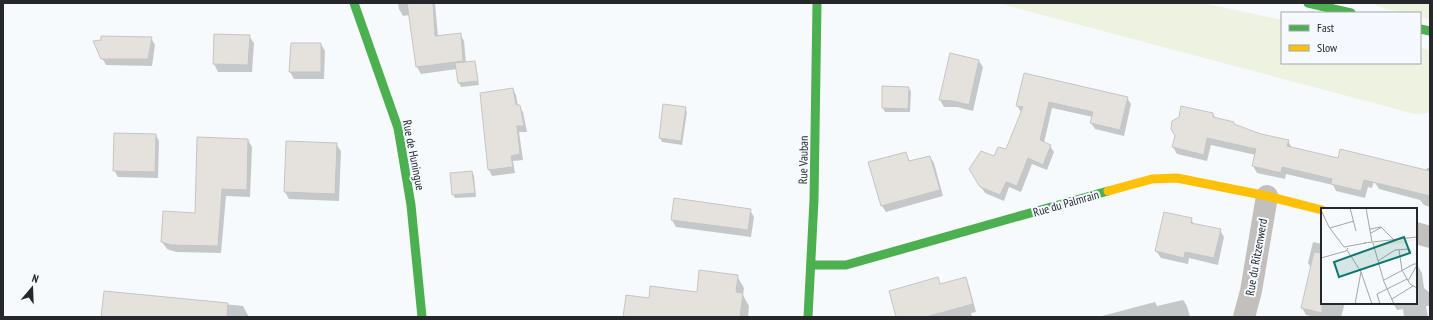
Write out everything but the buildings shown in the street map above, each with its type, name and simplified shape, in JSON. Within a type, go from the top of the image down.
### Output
[{"type":"street","name":"Rue de Huningue","points":[[354,3],[398,128],[411,205],[422,317]]},
{"type":"street","name":"Rue Vauban","points":[[808,317],[812,265],[815,164],[817,3]]},
{"type":"street","points":[[1308,3],[1347,12]]},
{"type":"street","name":"Rue du Palmrain","points":[[812,265],[846,265],[1152,179],[1177,178],[1266,196],[1321,210]]},
{"type":"street","name":"Rue du Ritzenwerd","points":[[1244,317],[1251,291],[1266,196]]},
{"type":"street","points":[[1417,233],[1430,237]]},
{"type":"green space","points":[[997,3],[1203,3],[1281,20],[1281,64],[1421,64],[1421,48],[1430,50],[1430,113],[1415,114]]},
{"type":"green space","points":[[1371,3],[1430,3],[1430,20],[1421,17],[1421,12],[1401,12]]},
{"type":"traffic: fast","points":[[354,3],[398,128],[411,205],[422,317]]},
{"type":"traffic: fast","points":[[808,317],[814,200],[817,3]]},
{"type":"traffic: fast","points":[[1308,3],[1347,12]]},
{"type":"traffic: fast","points":[[1421,29],[1430,31]]},
{"type":"traffic: fast","points":[[812,265],[846,265],[1108,191]]},
{"type":"traffic: slow","points":[[1108,191],[1152,179],[1177,178],[1267,196],[1321,210]]}]
